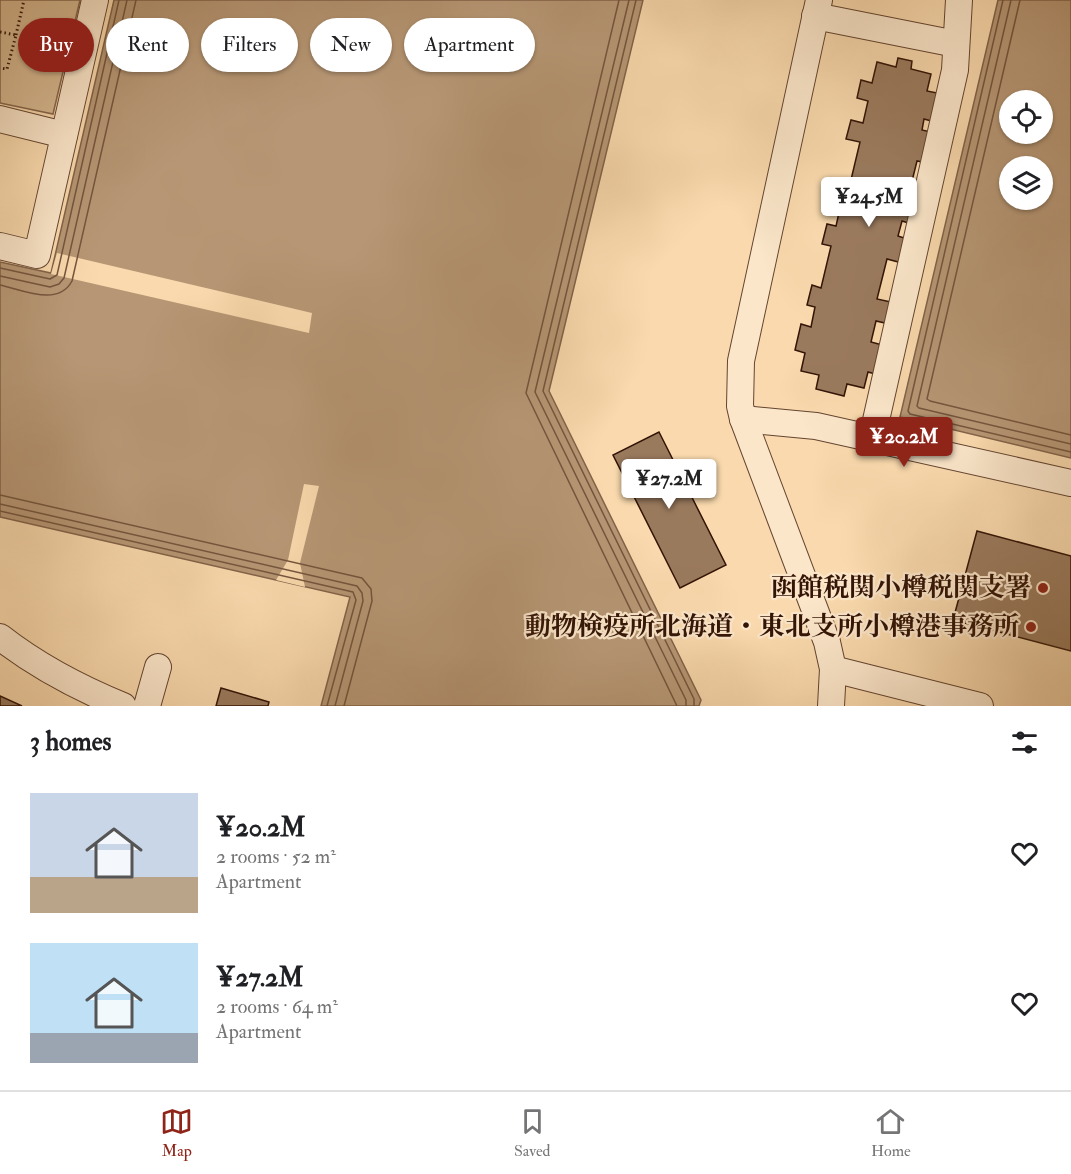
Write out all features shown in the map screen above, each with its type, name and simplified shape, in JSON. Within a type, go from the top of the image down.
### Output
[{"type":"street","points":[[0,246],[37,255],[96,0]]},
{"type":"street","points":[[872,438],[955,70],[959,0]]},
{"type":"street","points":[[831,706],[833,669],[826,642],[743,419],[740,406],[741,361],[817,8],[956,44]]},
{"type":"street","points":[[0,119],[64,135]]},
{"type":"street","points":[[743,419],[816,426],[1071,483]]},
{"type":"street","points":[[0,637],[49,671],[91,693],[123,706]]},
{"type":"street","points":[[147,706],[158,667]]},
{"type":"street","points":[[833,669],[980,706]]},
{"type":"path","points":[[0,68],[7,69],[24,0]]},
{"type":"path","points":[[0,32],[16,35]]},
{"type":"shaded area","points":[[0,0],[80,0],[76,18],[18,18],[18,72],[63,72],[53,114],[0,103]]},
{"type":"water","points":[[114,0],[643,0],[549,391],[701,700],[699,706],[321,706],[350,597],[0,517],[0,262],[51,273],[106,35],[106,72],[189,72],[189,18],[110,18]]},
{"type":"water","points":[[998,0],[1071,0],[1071,458],[900,417]]},
{"type":"pier","points":[[57,253],[312,313],[309,333],[51,274]]},
{"type":"pier","points":[[304,484],[319,486],[300,563],[305,587],[276,580],[288,560]]},
{"type":"building","points":[[898,58],[912,61],[911,69],[931,74],[927,91],[942,94],[935,122],[924,119],[922,130],[935,133],[927,163],[917,161],[909,193],[919,196],[912,224],[902,221],[898,236],[907,239],[902,263],[887,259],[877,299],[891,302],[885,323],[876,321],[871,342],[886,346],[879,375],[868,372],[864,388],[847,384],[844,396],[816,389],[819,375],[801,371],[805,353],[795,350],[801,324],[811,327],[815,307],[807,305],[812,285],[821,288],[831,246],[822,244],[827,224],[836,226],[841,204],[832,202],[837,180],[850,184],[860,142],[846,139],[851,120],[863,123],[868,101],[857,98],[861,80],[872,83],[877,62],[896,67]]},
{"type":"building","points":[[659,432],[726,565],[680,588],[613,455]]},
{"type":"building","points":[[977,531],[1071,556],[1071,651],[953,620]]},
{"type":"building","points":[[221,688],[269,702],[268,706],[216,706]]},
{"type":"building","points":[[0,696],[22,706],[0,706]]},
{"type":"place","name":"函館税関小樽税関支署","points":[[1043,588]]},
{"type":"place","name":"動物検疫所北海道・東北支所小樽港事務所","points":[[1031,627]]}]
